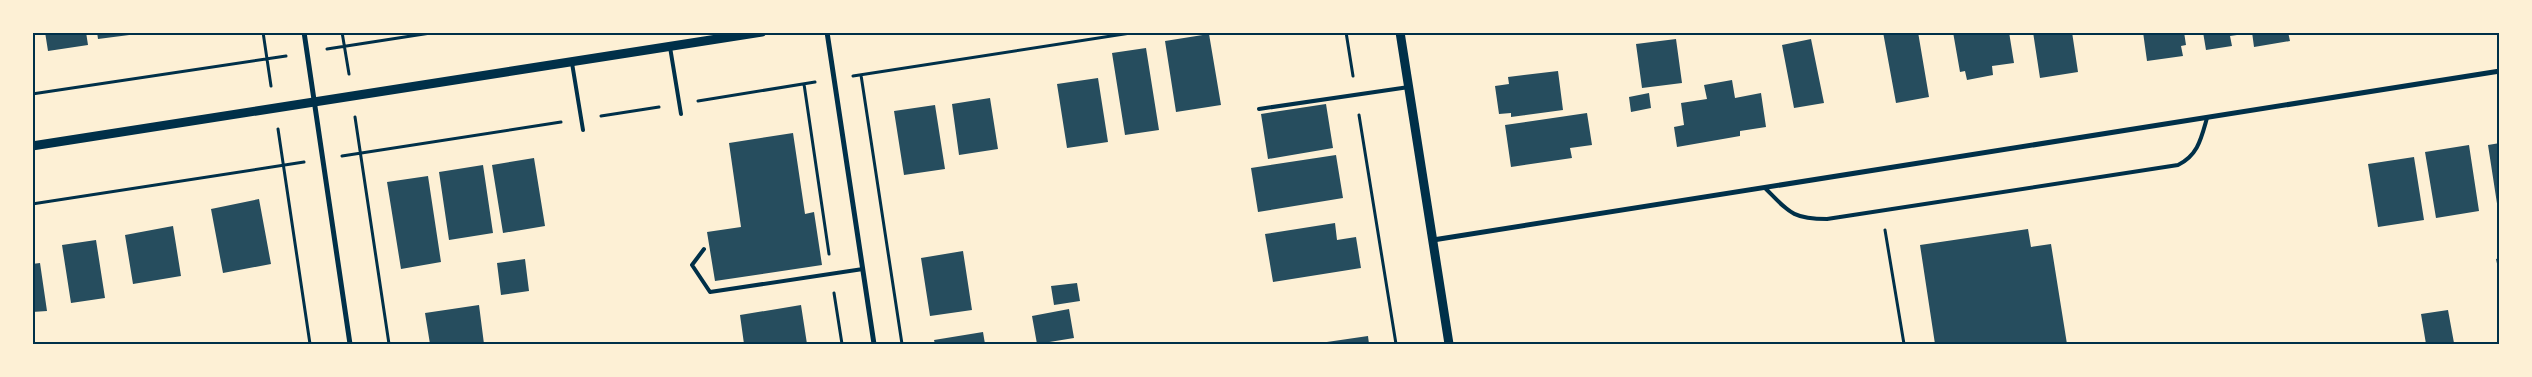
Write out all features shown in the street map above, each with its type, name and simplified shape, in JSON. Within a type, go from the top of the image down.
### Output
[{"type":"street","points":[[304,32],[350,344]]},
{"type":"street","points":[[32,146],[762,32]]},
{"type":"street","points":[[827,32],[874,344]]},
{"type":"street","points":[[1400,32],[1449,344]]},
{"type":"street","points":[[1433,240],[2500,71]]},
{"type":"lane","points":[[670,46],[681,114]]},
{"type":"lane","points":[[571,61],[584,130]]},
{"type":"lane","points":[[1259,109],[1409,87]]},
{"type":"lane","points":[[1765,188],[1790,214],[1808,219],[1828,220],[2178,165],[2188,160],[2198,149],[2207,118]]},
{"type":"lane","points":[[704,249],[692,264],[710,292],[863,269]]},
{"type":"path","points":[[263,32],[310,344]]},
{"type":"path","points":[[342,32],[389,344]]},
{"type":"path","points":[[32,94],[437,32]]},
{"type":"path","points":[[1346,32],[1396,344]]},
{"type":"path","points":[[861,75],[902,344]]},
{"type":"path","points":[[804,84],[842,344]]},
{"type":"path","points":[[1884,224],[1904,344]]},
{"type":"building","points":[[45,32],[86,32],[88,45],[48,51]]},
{"type":"building","points":[[97,32],[136,32],[137,34],[98,39]]},
{"type":"building","points":[[146,32],[158,32],[158,34],[146,35]]},
{"type":"building","points":[[1883,32],[1918,32],[1929,97],[1896,103]]},
{"type":"building","points":[[1953,32],[2009,32],[2014,63],[1992,66],[1993,75],[1967,80],[1965,71],[1960,72]]},
{"type":"building","points":[[2033,32],[2072,32],[2078,72],[2040,78]]},
{"type":"building","points":[[2143,32],[2184,32],[2186,45],[2181,46],[2183,56],[2147,61]]},
{"type":"building","points":[[2203,32],[2237,32],[2237,35],[2230,36],[2232,46],[2206,50]]},
{"type":"building","points":[[2252,32],[2288,32],[2290,41],[2254,47]]},
{"type":"building","points":[[1209,34],[1221,105],[1176,112],[1165,41]]},
{"type":"building","points":[[1676,39],[1682,83],[1642,88],[1636,44]]},
{"type":"building","points":[[1811,39],[1824,103],[1794,108],[1782,45]]},
{"type":"building","points":[[1146,48],[1159,130],[1125,135],[1112,53]]},
{"type":"building","points":[[1558,71],[1563,110],[1511,117],[1511,113],[1499,114],[1495,86],[1509,84],[1508,77]]},
{"type":"building","points":[[1098,78],[1108,142],[1067,148],[1057,84]]},
{"type":"building","points":[[1732,80],[1735,98],[1761,93],[1766,127],[1740,131],[1740,136],[1677,147],[1674,127],[1684,125],[1681,103],[1707,99],[1704,85]]},
{"type":"building","points":[[1649,93],[1651,108],[1631,112],[1629,97]]},
{"type":"building","points":[[990,98],[998,149],[959,155],[952,104]]},
{"type":"building","points":[[1326,104],[1333,148],[1268,159],[1261,114]]},
{"type":"building","points":[[935,105],[945,169],[904,175],[894,111]]},
{"type":"building","points":[[1587,113],[1592,145],[1570,148],[1572,158],[1511,167],[1505,125]]},
{"type":"building","points":[[793,133],[805,214],[814,212],[822,265],[715,281],[707,232],[741,227],[729,143]]},
{"type":"building","points":[[2500,143],[2500,209],[2498,210],[2488,145]]},
{"type":"building","points":[[2469,145],[2479,211],[2436,218],[2425,152]]},
{"type":"building","points":[[1336,155],[1343,198],[1258,212],[1251,168]]},
{"type":"building","points":[[2414,157],[2424,220],[2378,227],[2368,164]]},
{"type":"building","points":[[534,158],[545,226],[503,233],[492,165]]},
{"type":"building","points":[[483,165],[493,233],[449,240],[439,172]]},
{"type":"building","points":[[428,176],[441,262],[401,269],[387,182]]},
{"type":"building","points":[[259,199],[271,264],[223,273],[211,209]]},
{"type":"building","points":[[1335,223],[1337,240],[1356,237],[1361,268],[1273,282],[1265,234]]},
{"type":"building","points":[[173,226],[181,276],[133,284],[125,235]]},
{"type":"building","points":[[2028,229],[2031,247],[2051,244],[2067,344],[1935,344],[1920,245]]},
{"type":"building","points":[[96,240],[105,298],[71,303],[62,245]]},
{"type":"building","points":[[963,251],[972,310],[930,316],[921,258]]},
{"type":"building","points":[[2500,258],[2500,273],[2499,273],[2496,259]]},
{"type":"building","points":[[525,259],[529,291],[501,295],[497,263]]},
{"type":"building","points":[[40,263],[47,311],[32,312],[32,264]]},
{"type":"building","points":[[1077,283],[1080,301],[1054,305],[1051,286]]},
{"type":"building","points":[[479,305],[484,344],[430,344],[425,313]]},
{"type":"building","points":[[801,305],[807,344],[744,344],[740,315]]},
{"type":"building","points":[[1069,309],[1074,338],[1037,344],[1032,316]]},
{"type":"building","points":[[2448,310],[2454,343],[2426,344],[2421,314]]},
{"type":"building","points":[[983,332],[985,344],[935,344],[934,340]]},
{"type":"building","points":[[1368,336],[1369,344],[1320,344],[1320,343]]}]
